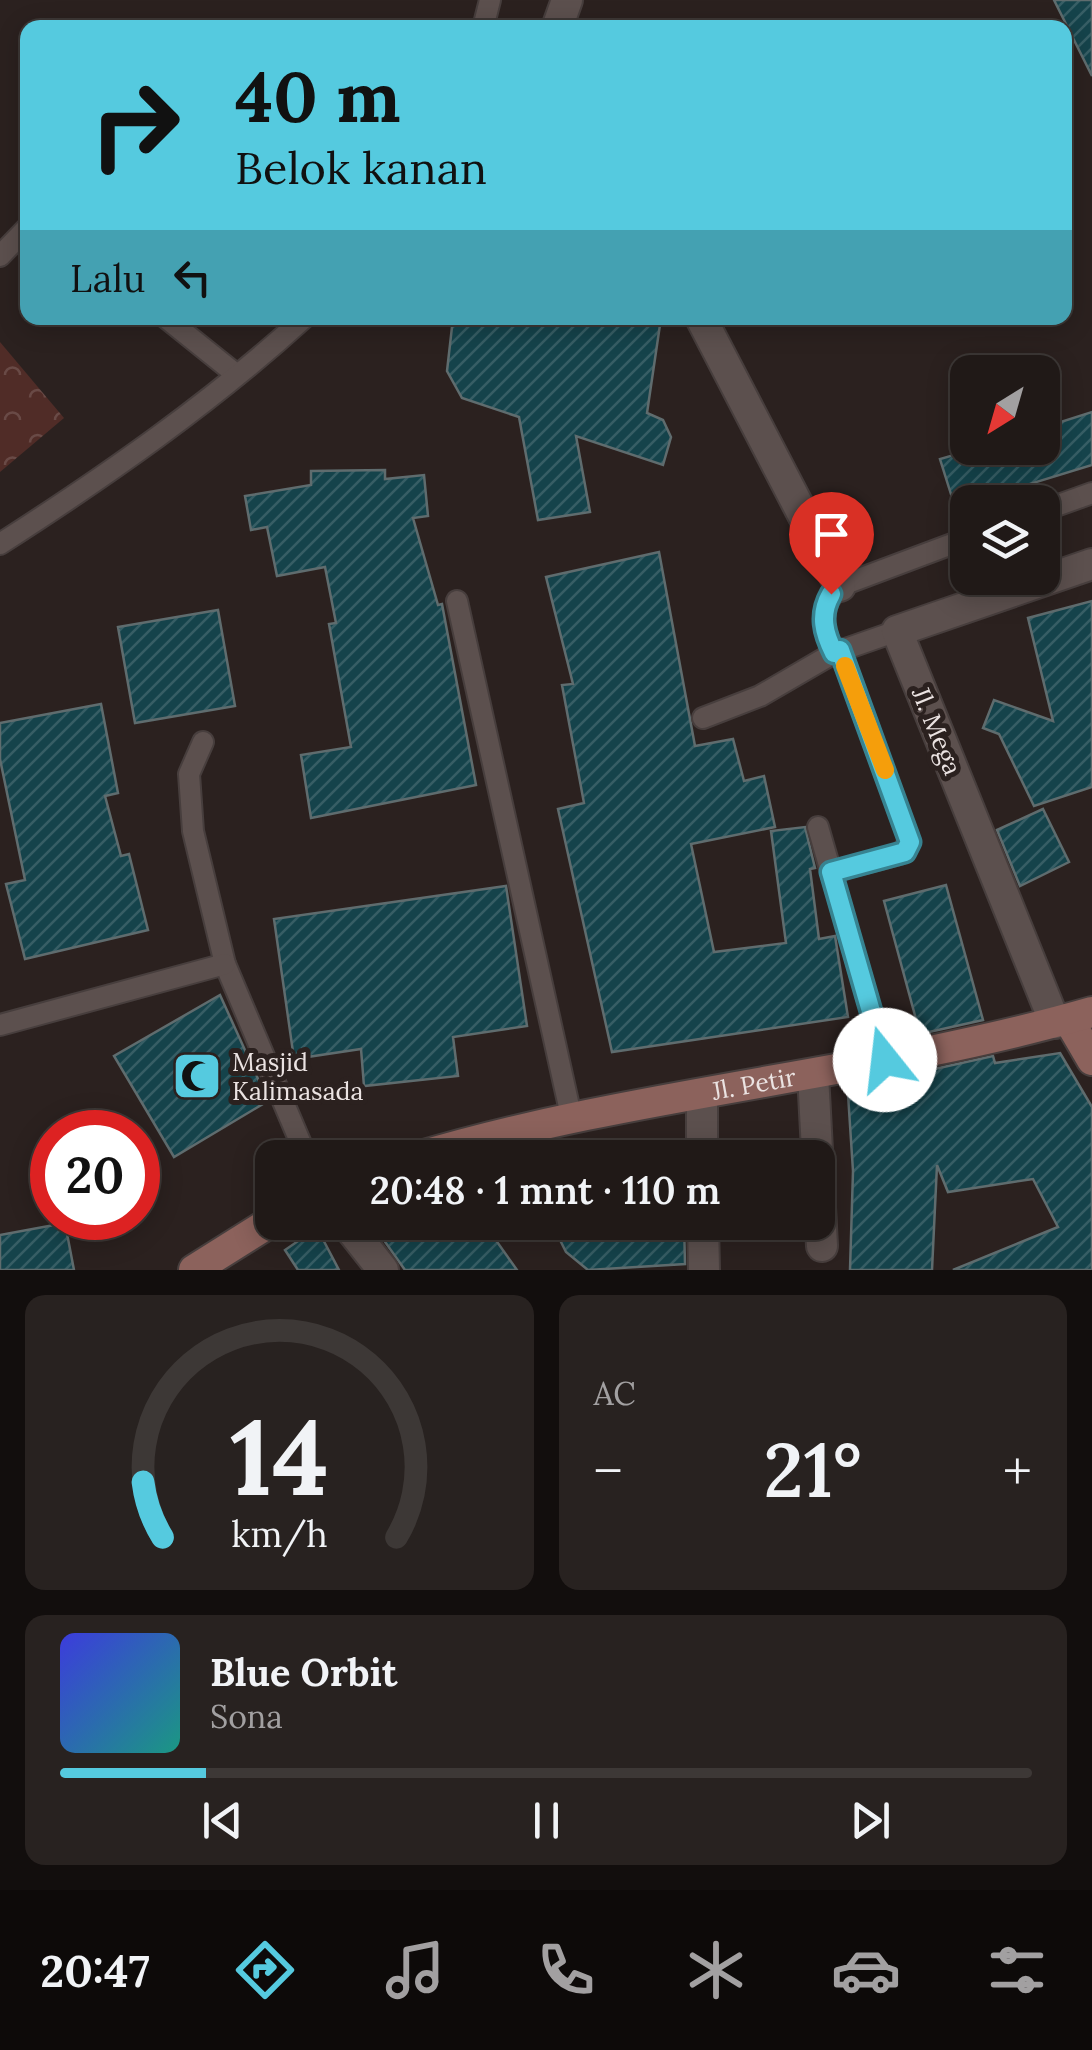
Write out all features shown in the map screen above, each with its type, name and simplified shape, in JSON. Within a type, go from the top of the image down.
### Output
[{"type":"main road","name":"Jl. Petir","points":[[489,1140],[702,1094],[973,1044],[1072,1018]]},
{"type":"main road","points":[[1072,1018],[1092,1060]]},
{"type":"main road","points":[[194,1270],[255,1232]]},
{"type":"street","points":[[705,325],[840,586]]},
{"type":"street","points":[[897,631],[1092,564]]},
{"type":"street","name":"Jl. Mega","points":[[897,631],[1072,1018]]},
{"type":"street","points":[[813,1074],[822,1246]]},
{"type":"street","points":[[702,1094],[702,1140]]},
{"type":"street","points":[[360,1240],[383,1270]]},
{"type":"street","points":[[703,1240],[704,1270]]},
{"type":"lane","points":[[0,256],[20,236]]},
{"type":"lane","points":[[175,325],[237,375]]},
{"type":"lane","points":[[0,544],[93,484],[237,375],[296,325]]},
{"type":"lane","points":[[1060,505],[1092,493]]},
{"type":"lane","points":[[831,872],[905,852],[910,842],[824,616],[827,601],[840,586],[950,545]]},
{"type":"lane","points":[[457,601],[572,1120]]},
{"type":"lane","points":[[703,718],[777,688],[837,652],[897,631]]},
{"type":"lane","points":[[203,742],[189,774],[193,830],[225,964],[299,1140]]},
{"type":"lane","points":[[818,826],[885,1060]]},
{"type":"lane","points":[[0,1025],[225,964]]},
{"type":"green space","points":[[0,342],[64,418],[0,472]]},
{"type":"building","points":[[1054,0],[1092,0],[1092,76],[1072,36],[1072,20],[1064,20]]},
{"type":"building","points":[[452,325],[660,325],[647,413],[663,420],[671,437],[663,465],[576,436],[590,512],[538,520],[519,417],[462,398],[447,371]]},
{"type":"building","points":[[1092,412],[1092,465],[1027,485],[950,485],[950,491],[940,459],[950,456],[950,465],[1060,465],[1060,422]]},
{"type":"building","points":[[385,470],[385,479],[424,475],[428,516],[413,518],[438,605],[442,604],[476,785],[311,818],[301,755],[351,747],[329,624],[336,623],[325,567],[277,576],[267,527],[251,530],[245,496],[311,485],[311,471]]},
{"type":"building","points":[[659,552],[695,746],[733,739],[744,781],[764,776],[775,827],[691,844],[714,952],[786,943],[771,831],[805,827],[815,868],[810,869],[819,939],[835,936],[848,1017],[612,1052],[558,809],[584,803],[562,685],[573,684],[546,577]]},
{"type":"building","points":[[1092,601],[1092,787],[1034,806],[999,734],[983,728],[994,700],[1053,721],[1028,618]]},
{"type":"building","points":[[218,610],[235,706],[135,723],[118,627]]},
{"type":"building","points":[[101,704],[118,793],[105,796],[121,856],[129,854],[148,930],[25,959],[6,884],[25,880],[0,759],[0,723]]},
{"type":"building","points":[[1043,809],[1069,862],[1020,886],[997,830]]},
{"type":"building","points":[[946,885],[983,1020],[920,1034],[884,901]]},
{"type":"building","points":[[506,886],[527,1026],[453,1037],[458,1076],[364,1086],[361,1049],[294,1059],[274,919]]},
{"type":"building","name":"Masjid Kalimasada","points":[[220,995],[268,1101],[174,1157],[160,1133],[160,1110],[146,1110],[114,1056]]},
{"type":"building","points":[[1060,1053],[1092,1107],[1092,1270],[953,1270],[1058,1227],[1033,1179],[948,1192],[937,1165],[932,1270],[850,1270],[853,1171],[848,1094],[932,1080],[930,1070],[993,1056],[995,1063]]},
{"type":"building","points":[[30,1229],[30,1240],[68,1240],[74,1270],[0,1270],[0,1235]]},
{"type":"building","points":[[300,1240],[323,1240],[339,1270],[298,1270],[285,1250]]},
{"type":"building","points":[[384,1240],[496,1240],[517,1270],[405,1270]]},
{"type":"building","points":[[560,1240],[684,1240],[685,1264],[588,1270],[566,1252]]},
{"type":"slow traffic","points":[[845,666],[885,770]]},
{"type":"place","name":"Masjid Kalimasada","points":[[197,1076]]},
{"type":"route","points":[[831,594],[824,610],[826,633],[834,653],[840,650],[910,842],[905,852],[831,872],[885,1060]]}]
